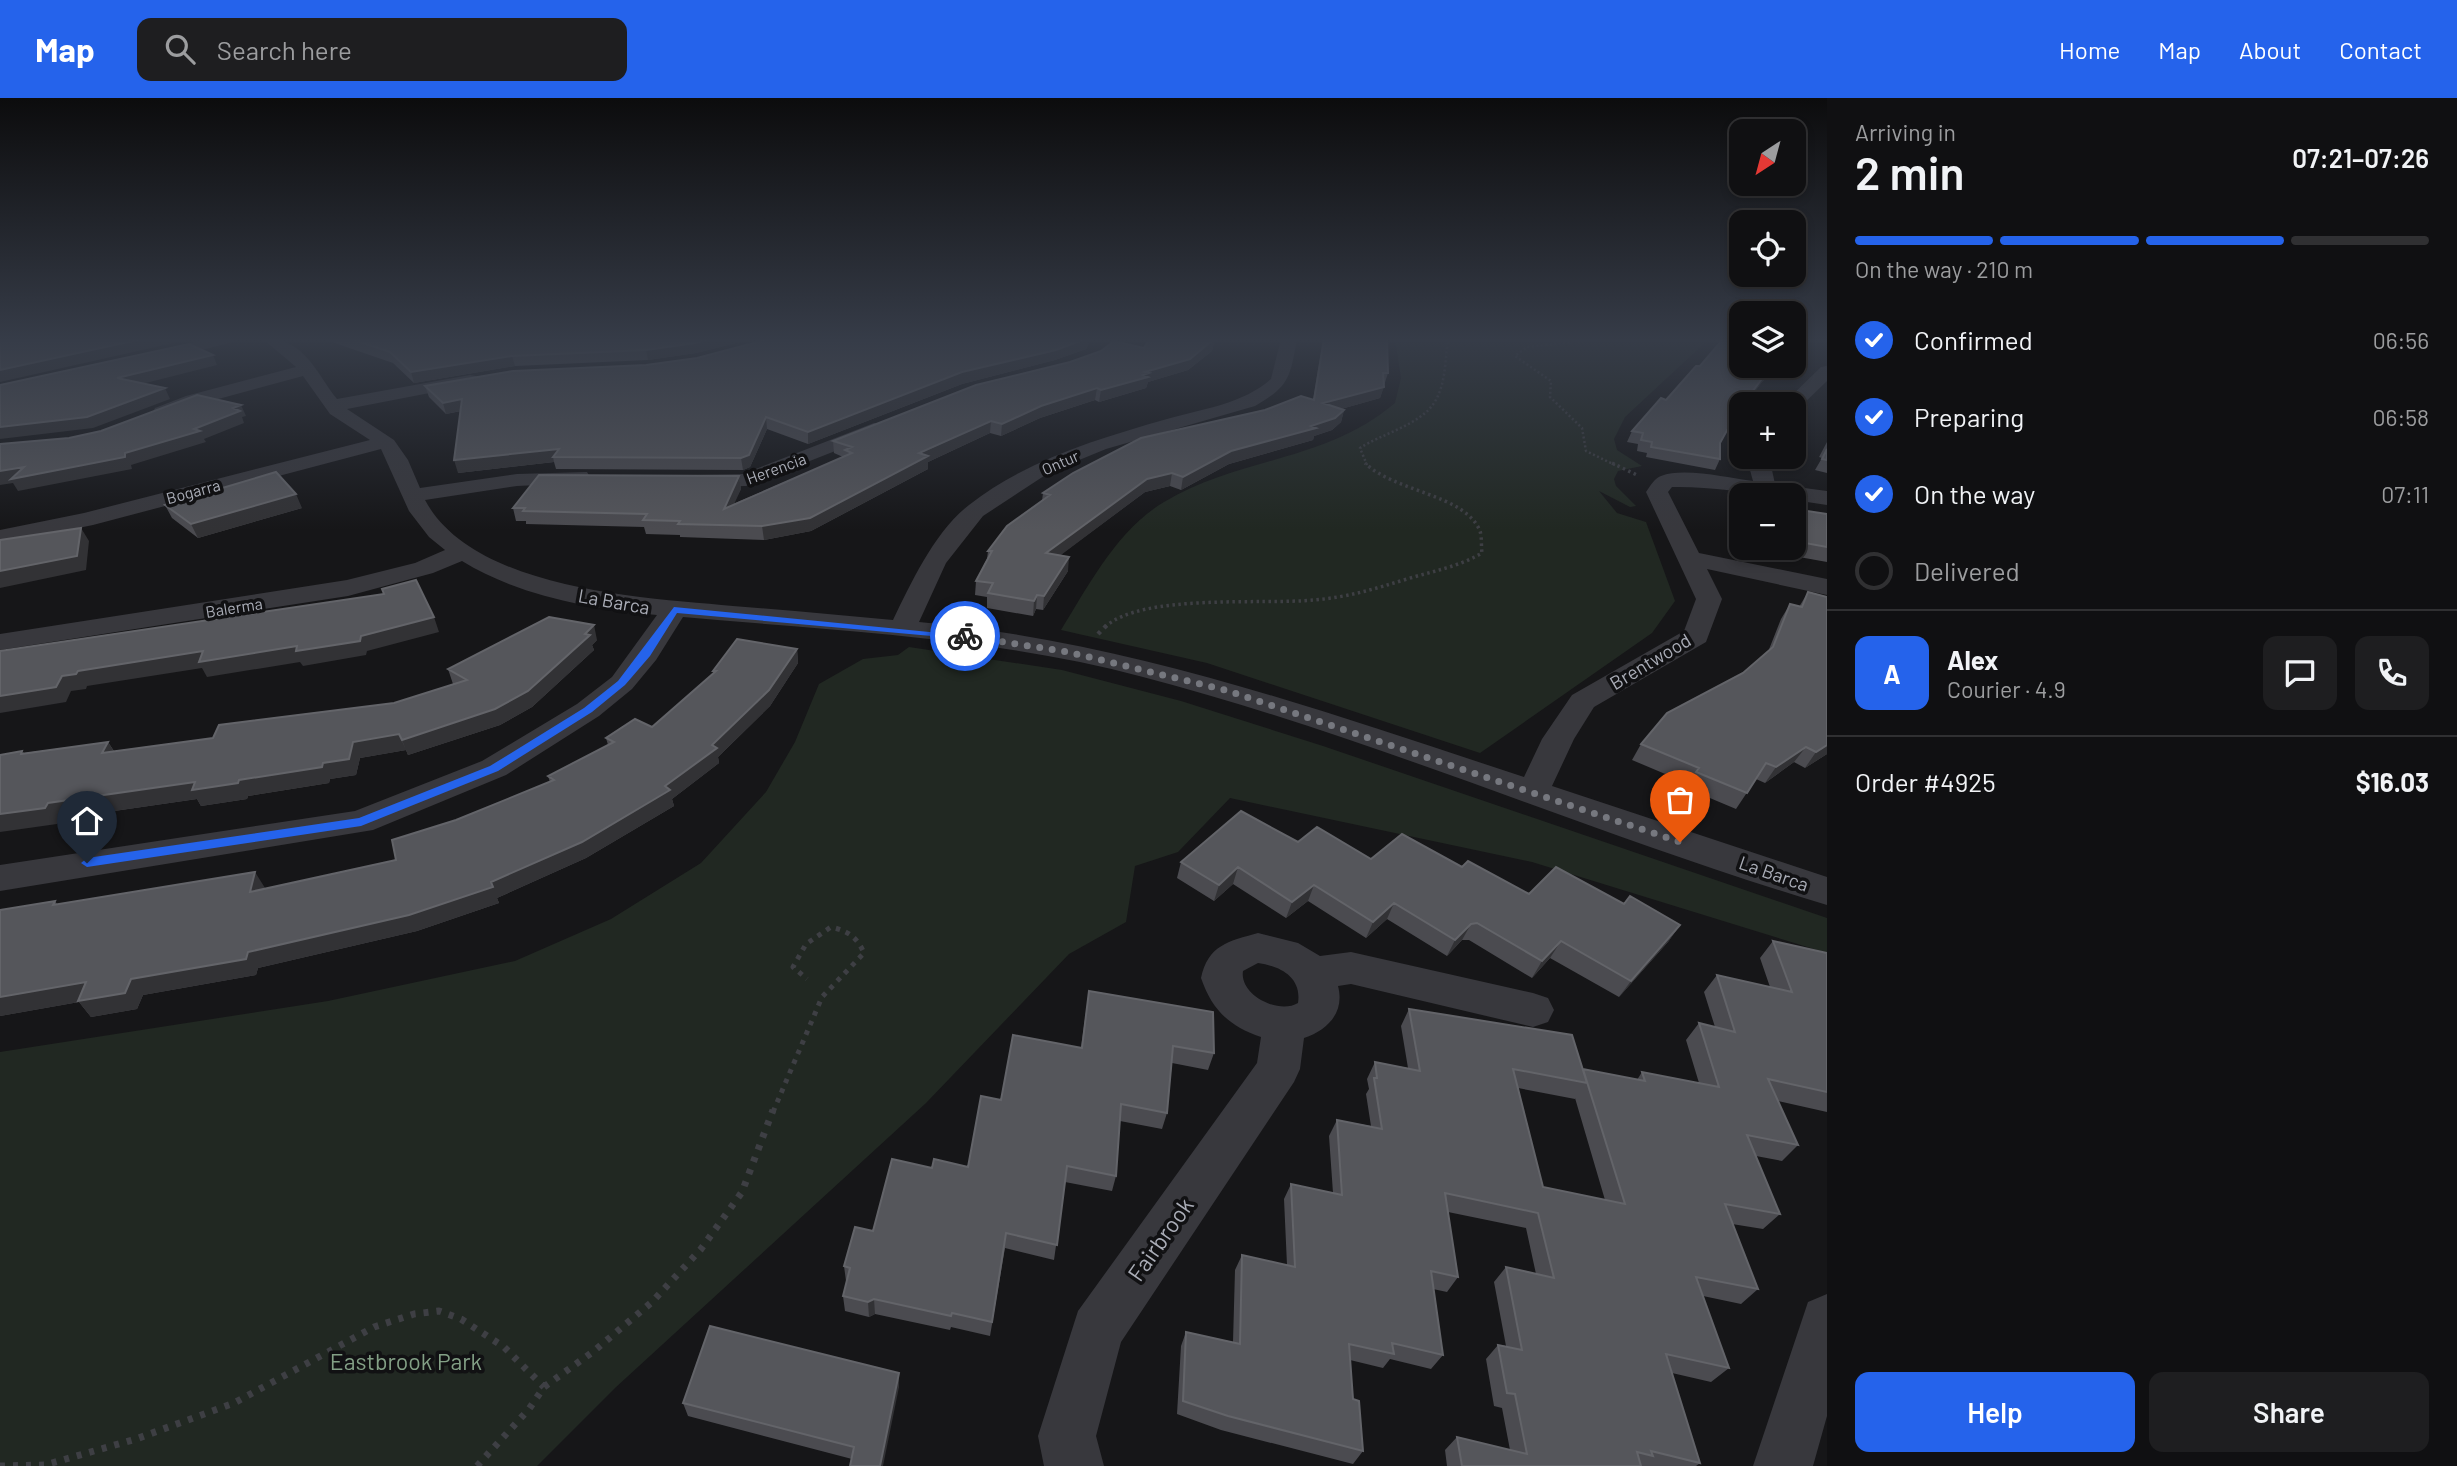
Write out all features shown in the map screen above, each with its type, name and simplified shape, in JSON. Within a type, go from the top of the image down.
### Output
[{"type":"street","points":[[141,420],[186,403]]},
{"type":"street","name":"La Barca","points":[[330,403],[385,442],[405,472],[411,496],[439,533],[464,551],[509,574],[562,592],[613,603],[674,610],[903,628],[1085,656],[1225,690],[1827,891]]},
{"type":"street","points":[[332,406],[349,403]]},
{"type":"street","name":"Ontur","points":[[903,628],[934,562],[975,511],[1043,468],[1098,445],[1245,403]]},
{"type":"street","name":"Herencia","points":[[673,480],[746,480],[893,421]]},
{"type":"street","name":"Bogarra","points":[[0,537],[85,520],[385,442]]},
{"type":"street","points":[[411,496],[517,480],[596,477]]},
{"type":"street","points":[[1664,483],[1696,480],[1729,484]]},
{"type":"street","name":"Brentwood","points":[[1533,792],[1558,739],[1583,701],[1696,636],[1709,598],[1657,492],[1664,483]]},
{"type":"street","points":[[1806,495],[1827,498]]},
{"type":"street","name":"Balerma","points":[[0,642],[348,588],[424,568],[464,551]]},
{"type":"street","points":[[1690,559],[1786,576],[1827,587]]},
{"type":"street","points":[[0,878],[361,822],[494,768],[588,710],[622,683],[646,654],[674,610]]},
{"type":"street","points":[[1258,948],[1288,955],[1312,973],[1319,985],[1318,1008],[1299,1023],[1284,1025],[1268,1023],[1239,1008],[1222,985],[1221,973],[1224,963],[1233,955],[1258,948]]},
{"type":"street","points":[[1312,973],[1351,968],[1533,1010]]},
{"type":"street","name":"Fairbrook","points":[[1074,1466],[1067,1436],[1097,1330],[1278,1069],[1284,1025]]},
{"type":"street","points":[[1783,1466],[1827,1321]]},
{"type":"path","points":[[1085,656],[1103,625],[1134,612],[1200,602],[1270,604],[1375,591],[1403,580],[1465,564],[1482,554],[1484,537],[1472,517],[1433,496],[1387,478],[1366,465],[1360,448],[1373,438],[1423,414],[1434,403]]},
{"type":"path","points":[[1553,403],[1582,428],[1586,451],[1614,466],[1664,483]]},
{"type":"path","points":[[477,1466],[529,1409],[544,1387],[594,1351],[652,1302],[701,1249],[742,1192],[759,1154],[770,1118],[822,997],[831,982],[857,963],[864,953],[859,938],[845,930],[831,927],[813,938],[798,954],[793,967],[807,979]]},
{"type":"path","points":[[0,1466],[45,1465],[136,1439],[234,1403],[310,1359],[374,1327],[414,1314],[439,1311],[461,1319],[504,1347],[544,1387]]},
{"type":"green space","points":[[1395,403],[1640,403],[1625,417],[1614,439],[1617,450],[1642,466],[1618,471],[1614,479],[1616,486],[1636,506],[1630,507],[1599,491],[1617,513],[1646,522],[1675,601],[1652,633],[1480,753],[1207,663],[1061,630],[1118,543],[1132,527],[1164,502],[1222,476],[1340,437]]},
{"type":"green space","name":"Eastbrook Park","points":[[909,647],[1062,670],[1181,701],[1323,746],[1827,918],[1827,953],[1532,862],[1230,798],[1178,852],[1135,866],[1126,922],[1069,954],[926,1103],[615,1388],[537,1466],[0,1466],[0,1052],[328,1001],[515,961],[611,919],[701,863],[766,792],[795,742],[819,684],[863,659],[898,655]]},
{"type":"building","points":[[0,403],[125,403],[87,417],[0,427]]},
{"type":"building","points":[[176,403],[241,405],[233,408],[240,411],[194,429],[200,431],[125,453],[125,457],[11,479],[24,467],[0,471],[0,444],[69,438],[101,431]]},
{"type":"building","points":[[461,403],[883,403],[808,432],[766,417],[749,455],[741,458],[553,457],[559,449],[454,460]]},
{"type":"building","points":[[930,403],[1051,403],[1002,424],[991,421],[919,453],[928,456],[810,518],[762,526],[678,524],[680,521],[643,520],[647,514],[523,511],[525,508],[513,508],[539,475],[739,476],[724,509],[852,453],[845,450],[852,447],[833,441]]},
{"type":"building","points":[[1283,403],[1324,403],[1344,410],[1335,418],[1311,426],[1316,428],[1231,451],[1183,477],[1172,473],[1147,479],[1046,553],[1069,557],[1044,596],[1037,595],[1034,601],[988,593],[993,583],[976,581],[992,551],[988,551],[1007,526],[1050,495],[1043,493],[1073,473],[1141,438],[1265,410]]},
{"type":"building","points":[[1657,403],[1729,403],[1729,427],[1720,443],[1720,459],[1651,447],[1652,442],[1641,440],[1643,433],[1632,431]]},
{"type":"building","points":[[276,472],[296,494],[191,524],[165,505]]},
{"type":"building","points":[[1806,511],[1827,514],[1827,547],[1806,543]]},
{"type":"building","points":[[81,528],[77,556],[0,571],[0,540]]},
{"type":"building","points":[[416,580],[434,617],[361,636],[360,641],[296,651],[297,646],[199,662],[203,651],[78,671],[76,674],[62,676],[56,687],[0,696],[0,651],[384,594],[382,589]]},
{"type":"building","points":[[1808,592],[1827,597],[1827,745],[1816,752],[1806,747],[1776,767],[1766,763],[1747,793],[1696,772],[1699,768],[1641,744],[1667,713],[1743,673],[1773,647],[1790,604],[1802,607]]},
{"type":"building","points":[[549,617],[594,625],[585,634],[590,635],[528,691],[495,709],[402,740],[399,734],[353,742],[349,759],[323,763],[322,767],[192,790],[195,782],[48,803],[45,808],[0,814],[0,755],[108,742],[102,753],[213,738],[219,725],[394,703],[467,680],[448,669]]},
{"type":"building","points":[[737,639],[797,649],[769,690],[712,745],[717,748],[665,786],[670,790],[582,842],[491,882],[493,887],[409,915],[248,952],[246,959],[131,979],[125,993],[78,1001],[86,982],[0,997],[0,910],[55,901],[53,905],[255,872],[250,892],[396,860],[392,840],[456,820],[554,780],[548,776],[614,742],[606,738],[635,719],[652,727],[716,671],[713,671]]},
{"type":"building","points":[[1241,811],[1298,842],[1317,827],[1371,859],[1402,834],[1462,867],[1468,861],[1529,894],[1556,867],[1624,904],[1630,896],[1680,925],[1631,981],[1561,941],[1542,961],[1477,923],[1471,924],[1455,940],[1394,903],[1373,922],[1314,885],[1292,902],[1238,867],[1219,885],[1181,862]]},
{"type":"building","points":[[1773,941],[1827,953],[1827,1092],[1768,1079],[1798,1145],[1747,1135],[1780,1214],[1725,1204],[1758,1289],[1696,1277],[1729,1368],[1666,1354],[1700,1463],[1651,1451],[1653,1456],[1637,1452],[1641,1466],[1462,1466],[1457,1437],[1527,1454],[1515,1394],[1507,1393],[1498,1345],[1522,1350],[1506,1267],[1554,1278],[1538,1213],[1445,1193],[1458,1277],[1431,1271],[1443,1355],[1392,1343],[1394,1354],[1349,1344],[1353,1399],[1359,1401],[1363,1451],[1228,1416],[1183,1401],[1186,1332],[1240,1344],[1242,1255],[1295,1267],[1291,1184],[1342,1195],[1337,1120],[1382,1129],[1374,1078],[1377,1078],[1375,1062],[1420,1071],[1409,1009],[1572,1035],[1587,1083],[1513,1069],[1543,1187],[1625,1204],[1583,1069],[1645,1081],[1642,1072],[1719,1087],[1699,1023],[1735,1032],[1717,975],[1792,992]]},
{"type":"building","points":[[1089,991],[1213,1012],[1214,1053],[1173,1046],[1167,1113],[1121,1104],[1116,1176],[1067,1166],[1057,1245],[1006,1233],[992,1322],[874,1299],[868,1302],[843,1296],[850,1268],[844,1266],[855,1227],[873,1231],[892,1159],[932,1168],[934,1159],[968,1167],[981,1096],[1001,1100],[1013,1035],[1082,1048]]},
{"type":"building","points":[[710,1326],[899,1373],[880,1466],[850,1466],[854,1447],[683,1403]]},
{"type":"way so far","points":[[965,636],[1068,652],[1148,669],[1225,690],[1680,842]]},
{"type":"route","points":[[87,863],[361,822],[494,768],[588,710],[622,683],[646,654],[674,610],[903,628],[965,636]]}]
